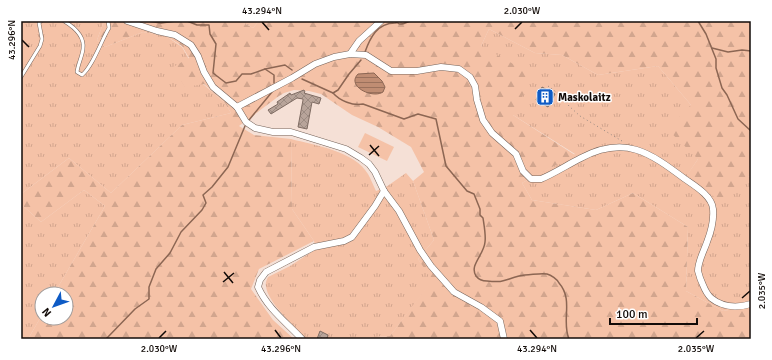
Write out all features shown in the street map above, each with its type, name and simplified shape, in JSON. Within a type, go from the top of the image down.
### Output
[{"type":"street","points":[[127,21],[175,35],[191,45],[213,87],[237,107],[246,122],[255,128],[273,132],[291,132],[346,149],[369,164],[430,266],[454,292],[481,307],[500,322],[504,339]]},
{"type":"street","points":[[350,54],[360,41],[381,21]]},
{"type":"street","points":[[237,107],[315,64],[334,57],[350,54],[366,55],[391,72],[417,71],[441,67],[459,69],[470,77],[475,86],[477,100],[483,120],[492,133],[516,154],[523,171],[531,179],[540,179],[599,150],[624,146],[646,153],[673,169],[710,198],[714,208],[713,221],[698,270],[701,282],[707,294],[716,302],[726,306],[751,304]]},
{"type":"street","points":[[302,339],[279,318],[263,298],[258,287],[260,280],[266,272],[314,247],[344,241],[352,237],[384,191]]},
{"type":"lane","points":[[21,77],[40,46],[42,39],[39,23],[41,21]]},
{"type":"lane","points":[[64,21],[78,32],[83,41],[83,50],[77,72],[82,75],[87,71],[109,28],[108,21]]},
{"type":"path","points":[[548,86],[559,94],[580,116],[593,125],[620,138],[624,146]]},
{"type":"green space","points":[[21,21],[104,21],[97,40],[105,47],[143,32],[166,36],[182,47],[203,84],[225,103],[231,113],[182,125],[111,193],[69,158],[21,194]]},
{"type":"green space","points":[[104,21],[240,21],[253,28],[259,21],[751,21],[751,177],[748,176],[723,204],[687,175],[698,159],[667,129],[691,105],[658,66],[598,75],[562,55],[535,53],[489,29],[481,46],[533,75],[513,115],[575,155],[522,183],[532,200],[596,210],[633,193],[688,227],[686,291],[723,311],[751,306],[751,339],[360,339],[390,336],[432,280],[418,259],[434,240],[413,181],[424,172],[411,147],[378,127],[352,115],[321,94],[309,91],[294,90],[279,96],[239,126],[254,135],[291,139],[292,209],[314,241],[259,269],[251,289],[273,320],[294,339],[28,339],[36,326],[74,326],[74,286],[59,286],[105,206],[84,190],[41,222],[21,204],[21,194],[69,158],[111,193],[182,125],[231,113],[225,103],[204,84],[185,87],[173,67],[189,58],[182,46],[166,36],[143,32],[105,47],[97,40]]},
{"type":"green space","points":[[240,21],[259,21],[253,28]]},
{"type":"green space","points":[[489,29],[535,53],[562,55],[598,75],[658,66],[691,105],[698,159],[688,174],[751,177],[751,306],[723,311],[686,291],[688,227],[633,193],[596,210],[532,200],[522,183],[575,154],[513,115],[481,46]]},
{"type":"green space","points":[[365,133],[394,147],[387,161],[358,147]]},
{"type":"green space","points":[[291,139],[333,150],[354,160],[362,166],[368,174],[376,191],[386,187],[406,173],[413,181],[434,240],[418,259],[433,280],[390,336],[360,339],[306,339],[282,314],[271,299],[266,284],[268,277],[290,266],[316,249],[314,241],[292,209]]},
{"type":"green space","points":[[84,190],[105,206],[59,286],[34,286],[34,326],[36,326],[28,339],[21,339],[21,204],[41,222]]},
{"type":"shaded area","points":[[374,73],[382,81],[385,87],[383,92],[378,94],[367,93],[355,83],[355,79],[358,74]]},
{"type":"building","name":"Maskolaitz","points":[[542,87],[555,94],[548,107],[536,100]]},
{"type":"building","points":[[304,90],[304,93],[321,98],[319,104],[312,102],[307,129],[298,127],[303,99],[297,98],[271,114],[268,110],[278,104],[277,102],[290,93],[291,95]]},
{"type":"building","points":[[320,331],[328,335],[327,339],[317,339]]},
{"type":"waterway","points":[[147,21],[161,23],[176,21]]},
{"type":"waterway","points":[[187,21],[197,25],[209,25],[210,34],[216,44],[213,73],[226,83],[236,81],[242,74],[251,74],[265,69],[285,65],[292,70]]},
{"type":"waterway","points":[[365,52],[369,42],[379,28],[389,24],[402,24],[410,21]]},
{"type":"waterway","points":[[698,21],[706,34],[716,59],[716,68],[722,88],[727,95],[738,119],[751,131]]},
{"type":"waterway","points":[[712,48],[728,52],[742,50],[751,51]]},
{"type":"waterway","points":[[333,93],[338,90],[361,60]]},
{"type":"waterway","points":[[265,69],[274,75],[274,83]]},
{"type":"waterway","points":[[302,79],[333,93],[351,104],[363,104],[404,119],[418,114],[436,119],[446,166],[467,191],[474,194],[480,209],[480,215],[483,218],[485,242],[474,268],[476,276],[482,280],[497,282],[519,276],[537,274],[547,274],[554,277],[566,296],[566,325],[569,339]]},
{"type":"waterway","points":[[249,120],[272,92]]},
{"type":"waterway","points":[[106,339],[135,309],[149,299],[149,287],[156,269],[170,253],[181,232],[202,210],[206,203],[203,195],[212,187],[228,167],[245,126]]},
{"type":"place","name":"Maskolaitz","points":[[545,97]]}]
